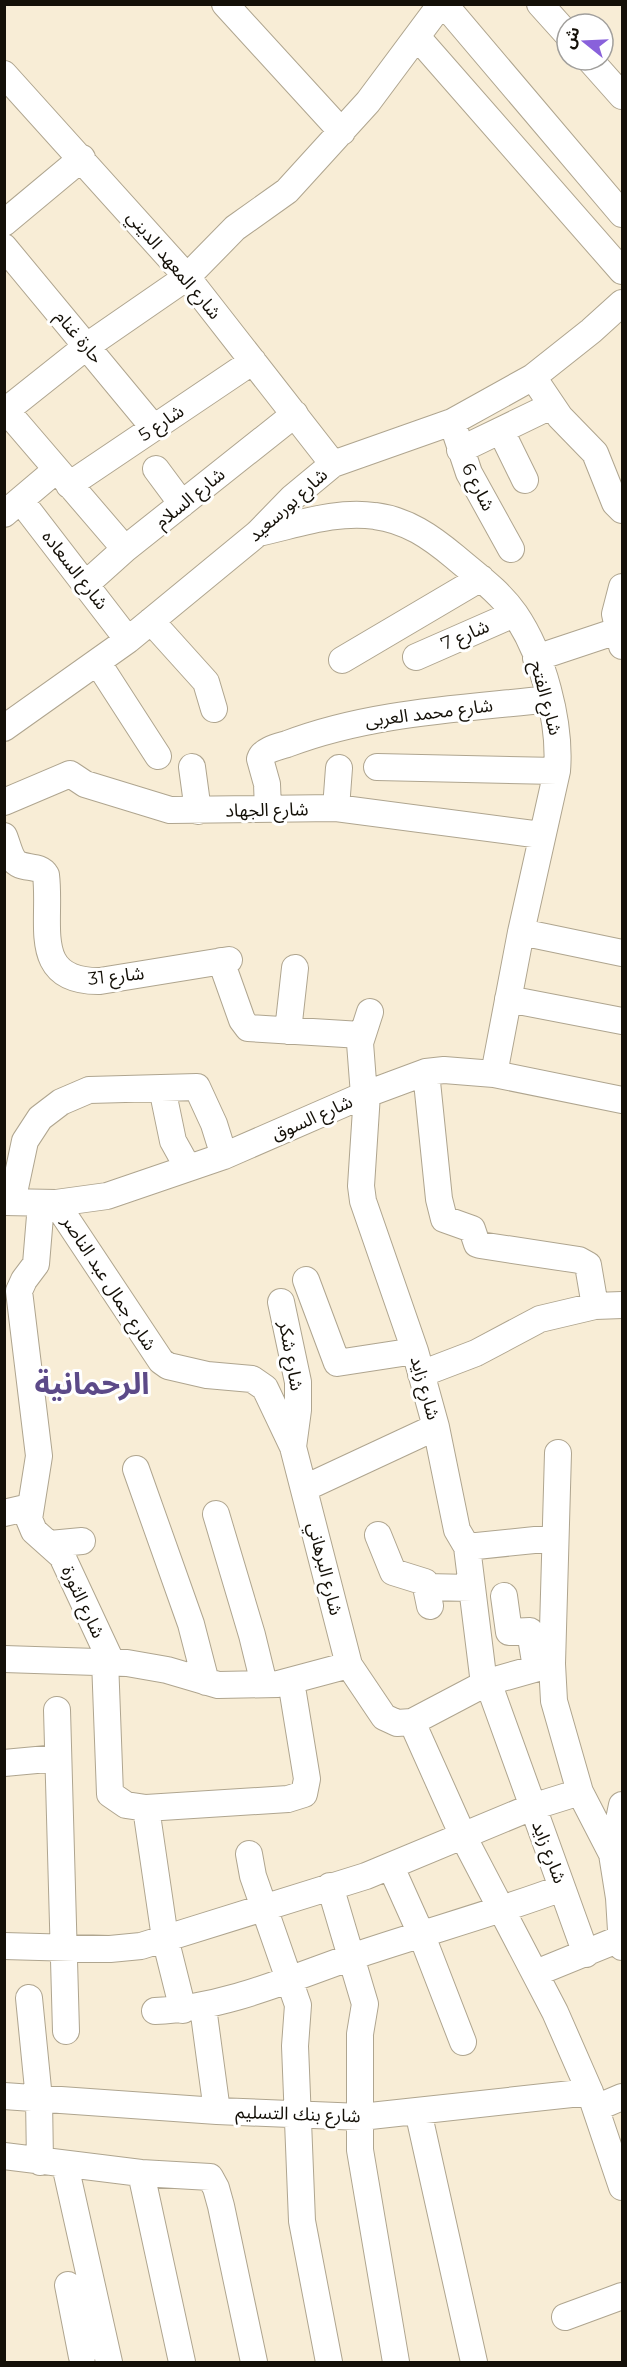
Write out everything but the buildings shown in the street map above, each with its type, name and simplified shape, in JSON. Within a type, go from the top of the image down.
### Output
[{"type":"street","points":[[225,4],[342,132]]},
{"type":"street","points":[[125,549],[5,410],[87,346],[187,277],[235,228],[287,191],[342,132],[418,38],[442,4],[622,214]]},
{"type":"street","points":[[540,4],[555,21]]},
{"type":"street","points":[[418,38],[622,271]]},
{"type":"street","points":[[601,72],[622,96]]},
{"type":"street","name":"شارع المعهد الديني","points":[[4,74],[187,277],[333,464]]},
{"type":"street","points":[[7,215],[82,158]]},
{"type":"street","name":"حارة غنام","points":[[4,247],[154,428]]},
{"type":"street","name":"شارع بورسعيد","points":[[4,728],[128,640],[258,533],[292,498],[333,464],[452,422],[533,376],[591,332],[622,303]]},
{"type":"street","name":"شارع 5","points":[[13,507],[154,428],[253,361]]},
{"type":"street","points":[[533,376],[551,406],[595,453],[615,503],[622,510]]},
{"type":"street","points":[[460,450],[551,406]]},
{"type":"street","name":"شارع السلام","points":[[86,584],[125,549],[295,414]]},
{"type":"street","name":"شارع 6","points":[[452,422],[469,473],[511,549]]},
{"type":"street","points":[[501,430],[525,480]]},
{"type":"street","points":[[156,469],[182,504]]},
{"type":"street","name":"شارع السعاده","points":[[13,507],[86,584],[128,640]]},
{"type":"street","name":"شارع الفتح","points":[[258,533],[338,516],[375,516],[393,520],[428,535],[481,578],[514,614],[536,658],[550,699],[559,747],[557,771],[541,834],[494,1074]]},
{"type":"street","points":[[342,660],[481,578]]},
{"type":"street","points":[[536,658],[620,638],[615,614],[622,587]]},
{"type":"street","name":"شارع 7","points":[[416,657],[514,614]]},
{"type":"street","points":[[151,621],[206,682],[214,709]]},
{"type":"street","points":[[98,663],[158,756]]},
{"type":"street","name":"شارع محمد العربى","points":[[268,810],[267,784],[260,759],[265,752],[306,736],[372,718],[550,699]]},
{"type":"street","points":[[192,766],[198,811]]},
{"type":"street","points":[[377,767],[557,771]]},
{"type":"street","points":[[336,808],[339,768]]},
{"type":"street","name":"شارع الجهاد","points":[[4,802],[70,774],[85,784],[114,791],[150,805],[198,811],[336,808],[541,834]]},
{"type":"street","name":"شارع 31","points":[[4,836],[13,859],[18,864],[40,869],[46,875],[47,954],[56,967],[69,977],[84,982],[100,981],[225,960],[244,1024],[252,1030],[288,1031]]},
{"type":"street","points":[[521,932],[622,953]]},
{"type":"street","points":[[288,1031],[295,968]]},
{"type":"street","points":[[508,999],[622,1021]]},
{"type":"street","name":"شارع زايد","points":[[288,1031],[365,1024],[361,1186],[363,1201],[418,1363],[436,1427],[457,1530],[467,1547],[486,1683],[586,1954]]},
{"type":"street","name":"شارع السوق","points":[[8,1202],[49,1204],[107,1196],[224,1156],[365,1095],[426,1072],[444,1070],[494,1074],[622,1100]]},
{"type":"street","points":[[426,1072],[439,1199],[444,1219],[473,1230],[477,1245],[579,1260],[588,1265],[595,1306]]},
{"type":"street","points":[[8,1202],[25,1141],[40,1118],[62,1102],[89,1090],[193,1086],[199,1088],[224,1156]]},
{"type":"street","points":[[162,1088],[173,1141],[188,1168]]},
{"type":"street","name":"شارع جمال عبد الناصر","points":[[49,1204],[161,1361],[168,1366],[207,1375],[252,1379],[265,1388]]},
{"type":"street","name":"شارع الثورة","points":[[49,1204],[36,1264],[19,1291],[39,1456],[29,1520],[34,1531],[62,1557],[108,1661]]},
{"type":"street","points":[[306,1280],[336,1363],[418,1363],[476,1353],[540,1319],[595,1306],[622,1305]]},
{"type":"street","name":"شارع شكر","points":[[281,1302],[298,1382],[298,1410],[293,1447]]},
{"type":"street","name":"شارع البرهاني","points":[[265,1388],[293,1447],[349,1665],[384,1717],[397,1723],[412,1722]]},
{"type":"street","points":[[305,1488],[436,1427]]},
{"type":"street","points":[[544,1666],[558,1453]]},
{"type":"street","points":[[136,1469],[191,1623],[206,1682]]},
{"type":"street","points":[[4,1513],[30,1507]]},
{"type":"street","points":[[216,1514],[264,1684]]},
{"type":"street","points":[[378,1535],[392,1571],[424,1581],[428,1596],[472,1588]]},
{"type":"street","points":[[467,1547],[554,1538]]},
{"type":"street","points":[[50,1544],[82,1541]]},
{"type":"street","points":[[504,1596],[508,1632],[530,1631],[544,1666],[580,1792],[617,1853]]},
{"type":"street","points":[[4,1659],[108,1661],[167,1670],[218,1684],[264,1684],[291,1681],[349,1665]]},
{"type":"street","points":[[108,1661],[110,1794],[126,1805],[146,1808],[288,1799],[304,1794],[307,1779],[291,1681]]},
{"type":"street","points":[[544,1666],[486,1683],[412,1722],[463,1836],[536,1973],[593,2100],[622,2187]]},
{"type":"street","points":[[57,1710],[66,2031]]},
{"type":"street","points":[[4,1763],[58,1758]]},
{"type":"street","points":[[4,1946],[127,1949],[391,1867],[532,1807],[580,1792]]},
{"type":"street","points":[[536,1973],[622,1941],[617,1853],[622,1805]]},
{"type":"street","points":[[146,1808],[165,1938],[193,2008],[217,2111]]},
{"type":"street","points":[[249,1854],[298,2011],[295,2046],[300,2114],[302,2221],[329,2362]]},
{"type":"street","points":[[391,1867],[422,1936],[462,2042]]},
{"type":"street","points":[[330,1886],[365,2004],[360,2034],[360,2150],[396,2362]]},
{"type":"street","points":[[155,2011],[193,2008],[503,1910],[562,1888]]},
{"type":"street","points":[[30,1998],[39,2099],[90,2358]]},
{"type":"street","name":"شارع بنك التسليم","points":[[4,2096],[217,2111],[361,2117],[622,2097]]},
{"type":"street","points":[[417,2111],[474,2362]]},
{"type":"street","points":[[4,2156],[141,2173],[210,2177],[254,2362]]},
{"type":"street","points":[[141,2173],[182,2362]]},
{"type":"street","points":[[68,2285],[90,2358]]},
{"type":"street","points":[[565,2317],[622,2296]]},
{"type":"district","name":"الرحمانية","points":[[92,1383]]}]
